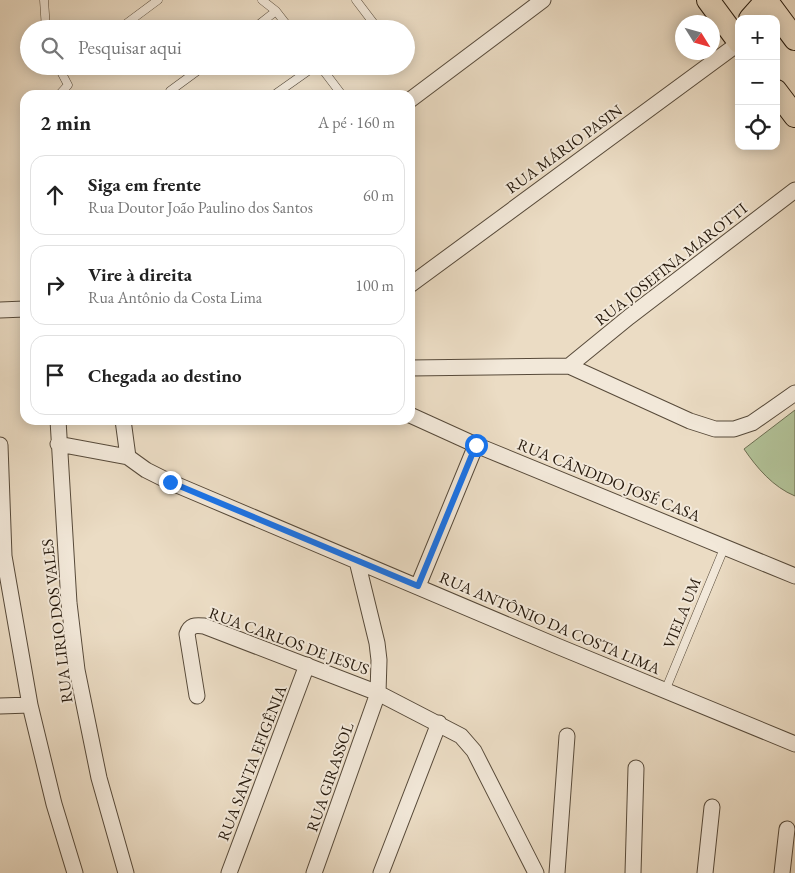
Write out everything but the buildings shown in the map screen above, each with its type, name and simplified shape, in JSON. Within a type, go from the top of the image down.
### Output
[{"type":"main road","points":[[708,0],[735,37]]},
{"type":"main road","points":[[753,15],[766,0],[795,39]]},
{"type":"main road","points":[[780,96],[795,116]]},
{"type":"street","points":[[415,96],[543,0]]},
{"type":"street","name":"RUA MÁRIO PASIN","points":[[415,281],[735,45]]},
{"type":"street","name":"RUA JOSEFINA MAROTTI","points":[[569,366],[629,317],[795,190]]},
{"type":"street","points":[[0,310],[20,309]]},
{"type":"street","points":[[415,368],[569,366],[690,422],[715,428],[734,429],[752,424],[795,393]]},
{"type":"street","name":"RUA CÂNDIDO JOSÉ CASA","points":[[415,417],[476,445],[795,576]]},
{"type":"street","name":"RUA LIRIO DOS VALES","points":[[58,425],[70,603],[77,670],[99,778],[126,873]]},
{"type":"street","points":[[58,444],[128,457],[124,425]]},
{"type":"street","points":[[0,445],[2,556],[30,705],[54,804],[75,873]]},
{"type":"street","points":[[418,586],[476,445]]},
{"type":"street","name":"RUA ANTÔNIO DA COSTA LIMA","points":[[128,457],[146,470],[170,482],[557,646],[795,744]]},
{"type":"street","name":"RUA GIRASSOL","points":[[314,873],[378,693],[379,660],[357,562]]},
{"type":"street","name":"RUA CARLOS DE JESUS","points":[[197,696],[187,634],[188,629],[192,626],[204,626],[378,693],[439,723],[461,736],[474,751],[536,873]]},
{"type":"street","name":"RUA SANTA EFIGÊNIA","points":[[229,873],[307,665]]},
{"type":"street","points":[[0,706],[30,705]]},
{"type":"street","points":[[381,873],[439,723]]},
{"type":"street","points":[[556,873],[567,736]]},
{"type":"street","points":[[633,873],[636,768]]},
{"type":"street","points":[[705,873],[712,808]]},
{"type":"street","points":[[782,873],[787,829]]},
{"type":"lane","points":[[44,0],[45,20]]},
{"type":"lane","points":[[131,20],[158,0]]},
{"type":"lane","points":[[262,0],[276,11],[283,20]]},
{"type":"lane","points":[[356,0],[371,20]]},
{"type":"lane","points":[[264,20],[276,11]]},
{"type":"lane","points":[[62,75],[68,85],[64,90]]},
{"type":"lane","points":[[171,90],[192,75]]},
{"type":"lane","points":[[281,90],[302,75]]},
{"type":"lane","points":[[327,75],[338,90]]},
{"type":"lane","name":"VIELA UM","points":[[665,691],[725,546]]},
{"type":"green space","points":[[795,410],[795,496],[780,488],[766,476],[744,449]]},
{"type":"route","points":[[170,482],[418,586],[476,445]]}]
